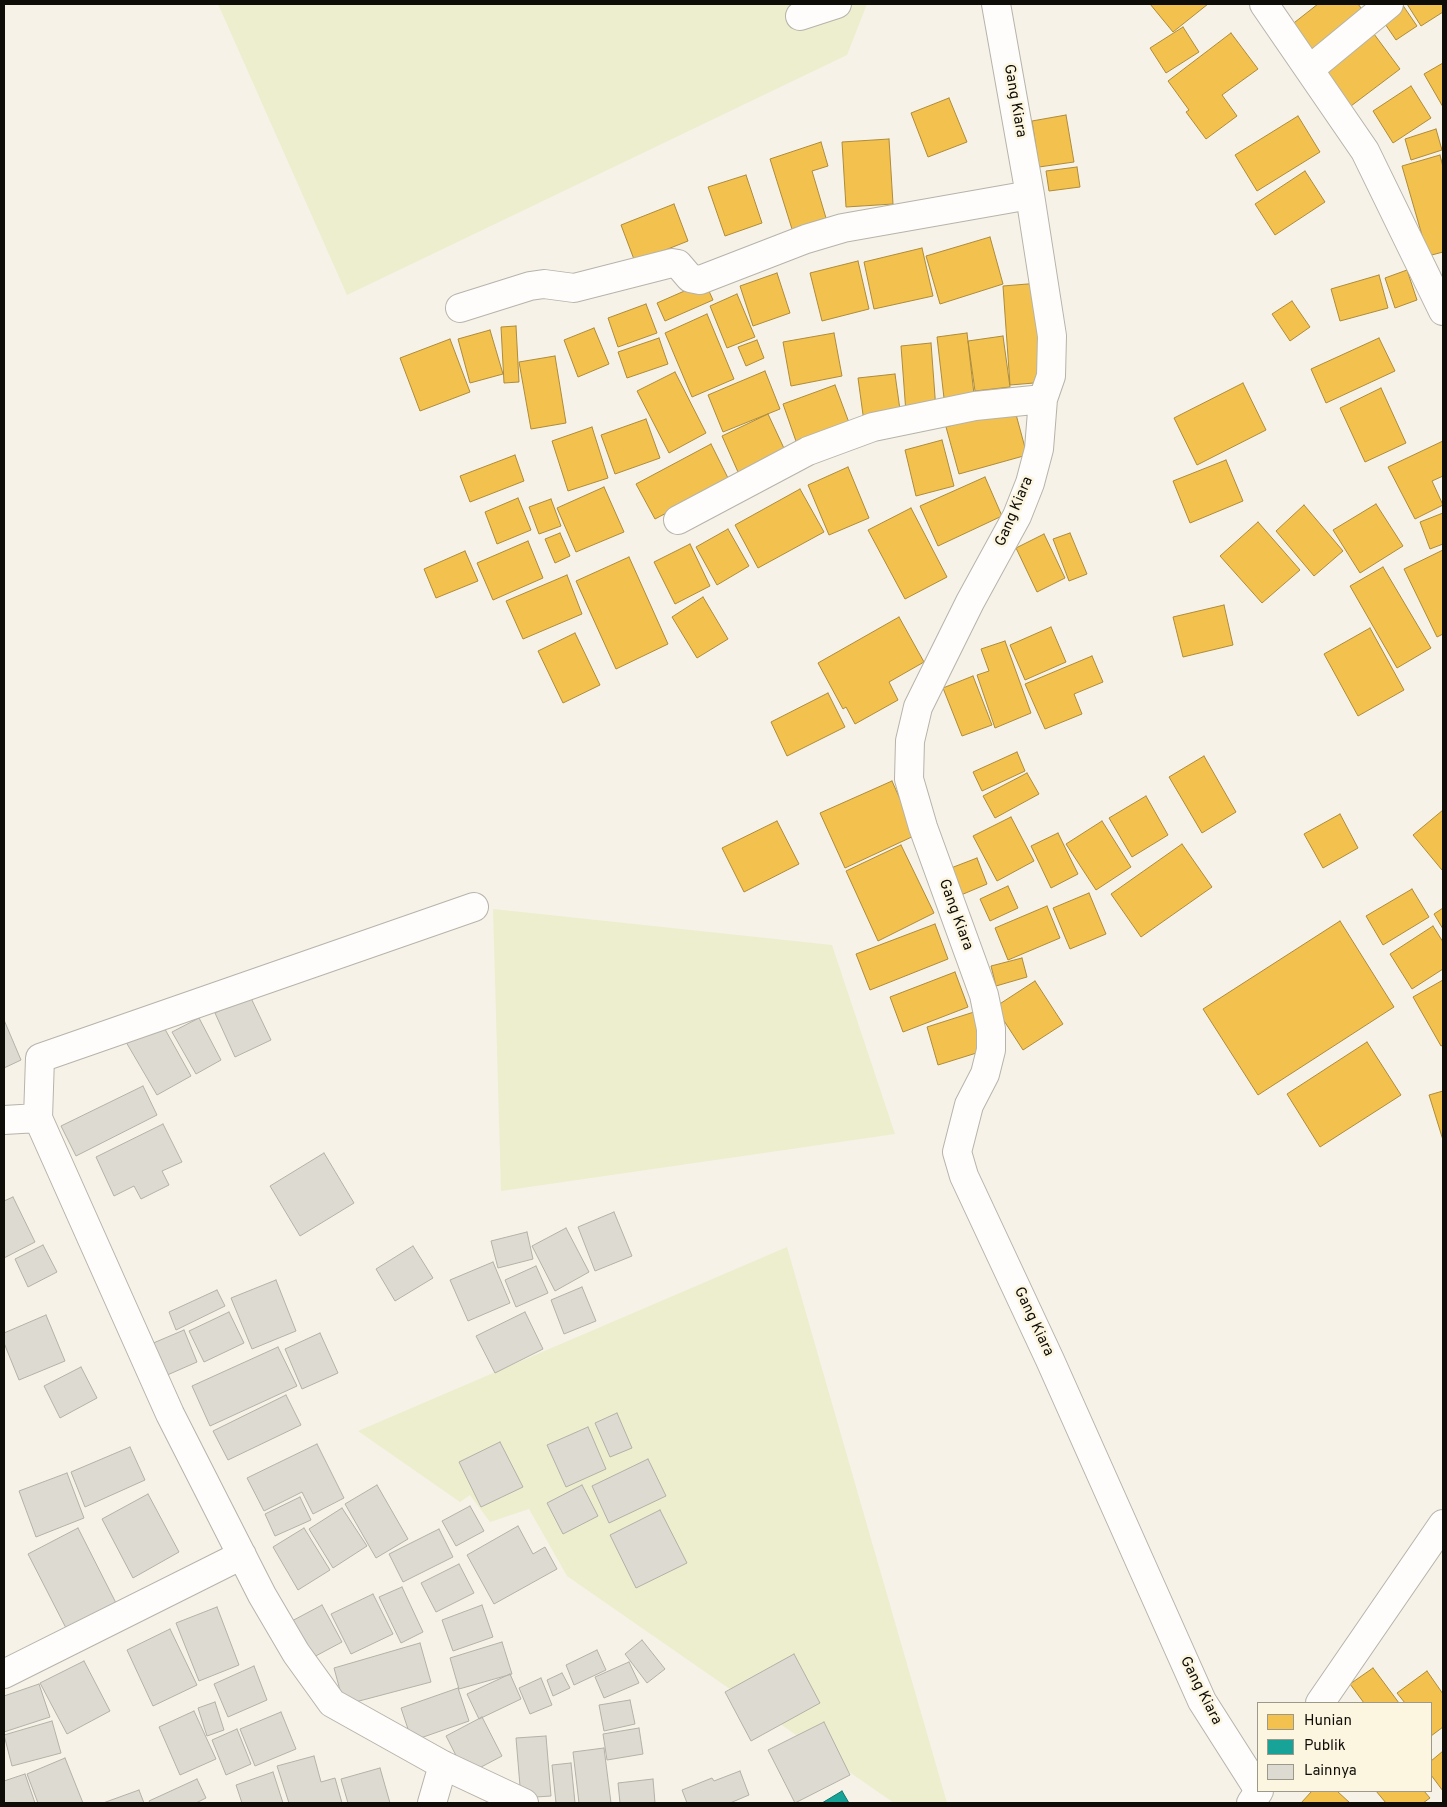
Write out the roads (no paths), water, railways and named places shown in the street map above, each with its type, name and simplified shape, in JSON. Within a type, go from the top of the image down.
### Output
[{"type":"street","points":[[800,16],[837,4]]},
{"type":"street","name":"Gang Kiara","points":[[996,4],[1030,195],[1052,336],[1050,376],[1043,399],[1039,449],[1030,483],[1012,524],[970,602],[918,707],[910,741],[909,779],[923,827],[984,995],[991,1029],[991,1050],[985,1074],[969,1105],[957,1152],[964,1176],[1050,1360],[1202,1701],[1257,1787]]},
{"type":"street","points":[[1264,4],[1365,151],[1443,311]]},
{"type":"street","points":[[1310,70],[1389,4]]},
{"type":"street","points":[[460,308],[530,286],[544,284],[574,288],[672,263],[678,264],[690,278],[700,280],[806,239],[843,228],[1030,195]]},
{"type":"street","points":[[678,520],[808,451],[872,427],[975,406],[1043,399]]},
{"type":"street","points":[[474,906],[40,1058],[38,1118],[170,1414],[262,1595],[296,1653],[332,1703],[443,1765],[524,1803]]},
{"type":"street","points":[[4,1120],[38,1118]]},
{"type":"street","points":[[1321,1702],[1443,1524]]},
{"type":"street","points":[[4,1674],[242,1555]]},
{"type":"street","points":[[432,1803],[443,1765]]},
{"type":"street","points":[[1251,1803],[1258,1792]]}]
